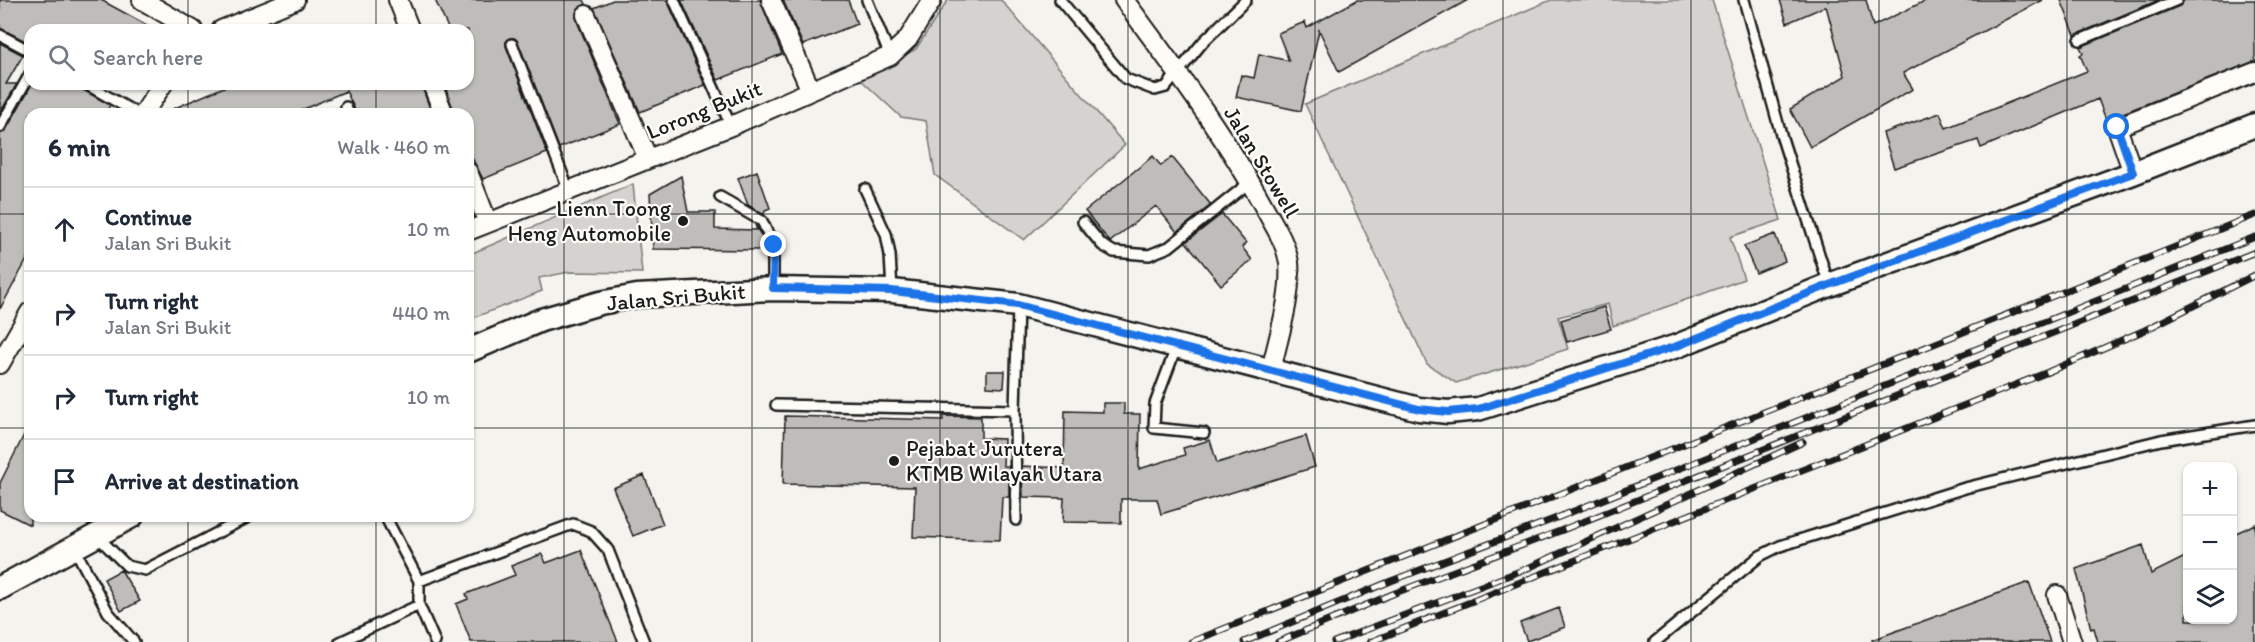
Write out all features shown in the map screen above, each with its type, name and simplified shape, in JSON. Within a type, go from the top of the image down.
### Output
[{"type":"street","points":[[142,0],[183,24]]},
{"type":"street","points":[[236,24],[295,0]]},
{"type":"street","points":[[398,0],[408,24]]},
{"type":"street","points":[[771,0],[811,91]]},
{"type":"street","name":"Lorong Bukit","points":[[474,229],[731,126],[890,56],[908,39],[933,0]]},
{"type":"street","name":"Jalan Stowell","points":[[1124,0],[1178,72],[1250,182],[1279,233],[1289,261],[1288,293],[1271,371]]},
{"type":"street","points":[[586,15],[648,159]]},
{"type":"street","points":[[2133,173],[2117,127],[2255,72]]},
{"type":"street","points":[[147,108],[159,90]]},
{"type":"street","points":[[434,90],[442,108]]},
{"type":"street","name":"Jalan Sri Bukit","points":[[474,348],[541,320],[637,296],[773,288],[892,291],[1018,305],[1419,409],[1448,412],[1478,409],[1677,346],[1829,285],[2133,173],[2255,125]]},
{"type":"street","points":[[474,187],[489,223]]},
{"type":"street","points":[[0,364],[24,322]]},
{"type":"street","points":[[0,588],[121,522]]},
{"type":"street","points":[[2057,596],[2072,642]]},
{"type":"lane","points":[[674,0],[731,126]]},
{"type":"lane","points":[[867,0],[890,56]]},
{"type":"lane","points":[[1060,0],[1126,79],[1155,90],[1166,87],[1203,42],[1246,0]]},
{"type":"lane","points":[[1744,0],[1782,138],[1829,285]]},
{"type":"lane","points":[[2080,40],[2177,0]]},
{"type":"lane","points":[[0,34],[24,48]]},
{"type":"lane","points":[[512,44],[569,191]]},
{"type":"lane","points":[[0,127],[24,85]]},
{"type":"lane","points":[[96,90],[128,108]]},
{"type":"lane","points":[[1083,222],[1102,245],[1114,252],[1149,255],[1169,247],[1250,182]]},
{"type":"lane","points":[[865,189],[886,234],[892,291]]},
{"type":"lane","points":[[720,197],[762,221],[774,245],[773,288]]},
{"type":"lane","points":[[1016,520],[1015,410],[1018,305]]},
{"type":"lane","points":[[1177,345],[1155,404],[1154,428],[1204,433]]},
{"type":"lane","points":[[776,405],[1015,410]]},
{"type":"lane","points":[[1655,642],[1760,556],[1780,546],[1965,488],[2161,440],[2255,425]]},
{"type":"lane","points":[[96,535],[128,566],[145,570],[238,522]]},
{"type":"lane","points":[[388,522],[419,581],[419,605],[435,642]]},
{"type":"lane","points":[[419,581],[573,524],[591,531],[608,550],[644,642]]},
{"type":"lane","points":[[74,547],[108,612],[134,642]]},
{"type":"lane","points":[[340,642],[419,605]]},
{"type":"shaded area","points":[[948,0],[1001,0],[1125,145],[1024,240],[935,175],[926,121],[901,117],[861,80],[916,49]]},
{"type":"shaded area","points":[[1551,0],[1712,0],[1781,220],[1730,237],[1744,279],[1613,326],[1608,304],[1558,317],[1568,349],[1456,383],[1427,364],[1305,104]]},
{"type":"shaded area","points":[[633,184],[642,273],[569,272],[539,278],[542,291],[474,318],[474,252]]},
{"type":"building","points":[[0,0],[101,0],[145,24],[24,24],[24,40],[0,28]]},
{"type":"building","points":[[435,0],[584,0],[586,4],[577,9],[576,19],[620,124],[559,148],[518,42],[514,38],[509,38],[506,46],[547,153],[483,179],[474,162],[474,108],[453,108],[446,90],[474,90],[474,24],[446,24]]},
{"type":"building","points":[[613,0],[667,0],[705,85],[640,112],[594,8]]},
{"type":"building","points":[[681,0],[760,0],[782,54],[718,80]]},
{"type":"building","points":[[783,0],[848,0],[857,24],[803,45]]},
{"type":"building","points":[[1357,0],[1468,0],[1339,72],[1319,30],[1301,111],[1236,97],[1241,75],[1254,78],[1259,54],[1289,61],[1278,33],[1305,22],[1307,28]]},
{"type":"building","points":[[1780,0],[1866,0],[1873,26],[1927,0],[2043,0],[1903,73],[1913,89],[1810,147],[1790,109],[1845,76],[1826,6],[1787,23]]},
{"type":"building","points":[[2061,0],[2159,0],[2075,35]]},
{"type":"building","points":[[2184,0],[2255,0],[2255,61],[2113,117],[2107,122],[2098,99],[1981,148],[1978,140],[1894,168],[1883,133],[1940,113],[1946,128],[2087,71],[2080,55],[2083,53],[2080,47],[2180,6]]},
{"type":"building","points":[[0,43],[23,55],[6,84],[17,84],[0,113]]},
{"type":"building","points":[[29,90],[83,90],[110,105],[108,108],[24,108],[24,265],[0,309],[0,134],[6,130]]},
{"type":"building","points":[[217,90],[423,90],[430,108],[354,108],[346,91],[306,108],[175,108]]},
{"type":"building","points":[[1153,156],[1161,166],[1172,157],[1211,205],[1177,232],[1156,206],[1110,242],[1085,211]]},
{"type":"building","points":[[757,171],[770,208],[765,210],[764,215],[748,205],[738,178]]},
{"type":"building","name":"Lienn Toong Heng Automobile","points":[[681,176],[688,212],[715,212],[715,229],[757,230],[755,225],[762,237],[760,250],[653,249],[650,194]]},
{"type":"building","points":[[1222,214],[1246,243],[1242,247],[1252,260],[1221,285],[1186,242]]},
{"type":"building","points":[[1775,234],[1785,261],[1756,273],[1744,246]]},
{"type":"building","points":[[1604,307],[1611,329],[1567,342],[1561,320]]},
{"type":"building","points":[[987,371],[1005,371],[1004,388],[987,387]]},
{"type":"building","points":[[1103,403],[1124,403],[1124,414],[1140,414],[1139,469],[1185,455],[1183,448],[1210,440],[1217,463],[1306,436],[1315,467],[1161,514],[1157,499],[1121,499],[1121,523],[1063,522],[1064,498],[1023,497],[1022,466],[1064,468],[1065,411],[1103,412]]},
{"type":"building","name":"Pejabat Jurutera KTMB Wilayah Utara","points":[[785,416],[943,420],[943,416],[981,417],[981,438],[1004,439],[1003,466],[1009,466],[1009,497],[1002,497],[1000,540],[913,537],[915,487],[783,484]]},
{"type":"building","points":[[24,435],[24,522],[0,510],[0,483]]},
{"type":"building","points":[[644,475],[663,524],[633,536],[613,488]]},
{"type":"building","points":[[2255,524],[2255,642],[2098,642],[2094,628],[2091,629],[2076,569],[2143,545],[2151,574],[2183,558],[2183,624],[2237,624],[2237,533]]},
{"type":"building","points":[[581,550],[618,642],[471,642],[456,604],[468,599],[466,594],[515,575],[511,566],[542,554],[546,563]]},
{"type":"building","points":[[121,570],[140,601],[121,611],[104,579]]},
{"type":"building","points":[[2029,582],[2050,642],[1873,642],[1872,640]]},
{"type":"building","points":[[1559,608],[1565,627],[1527,641],[1520,623]]},
{"type":"railway","points":[[1191,642],[2255,215]]},
{"type":"railway","points":[[1244,642],[1391,581],[1554,519],[2255,237]]},
{"type":"railway","points":[[1278,642],[1395,593],[1560,531],[2255,252]]},
{"type":"railway","points":[[1370,642],[2048,372],[2145,330],[2255,275]]},
{"type":"railway","points":[[1334,642],[1528,568],[1803,442]]},
{"type":"place","name":"Lienn Toong Heng Automobile","points":[[683,221]]},
{"type":"place","name":"Pejabat Jurutera KTMB Wilayah Utara","points":[[894,461]]},
{"type":"route","points":[[774,245],[773,288],[892,291],[1018,305],[1419,409],[1448,412],[1478,409],[1677,346],[1829,285],[2133,173],[2117,127]]}]
